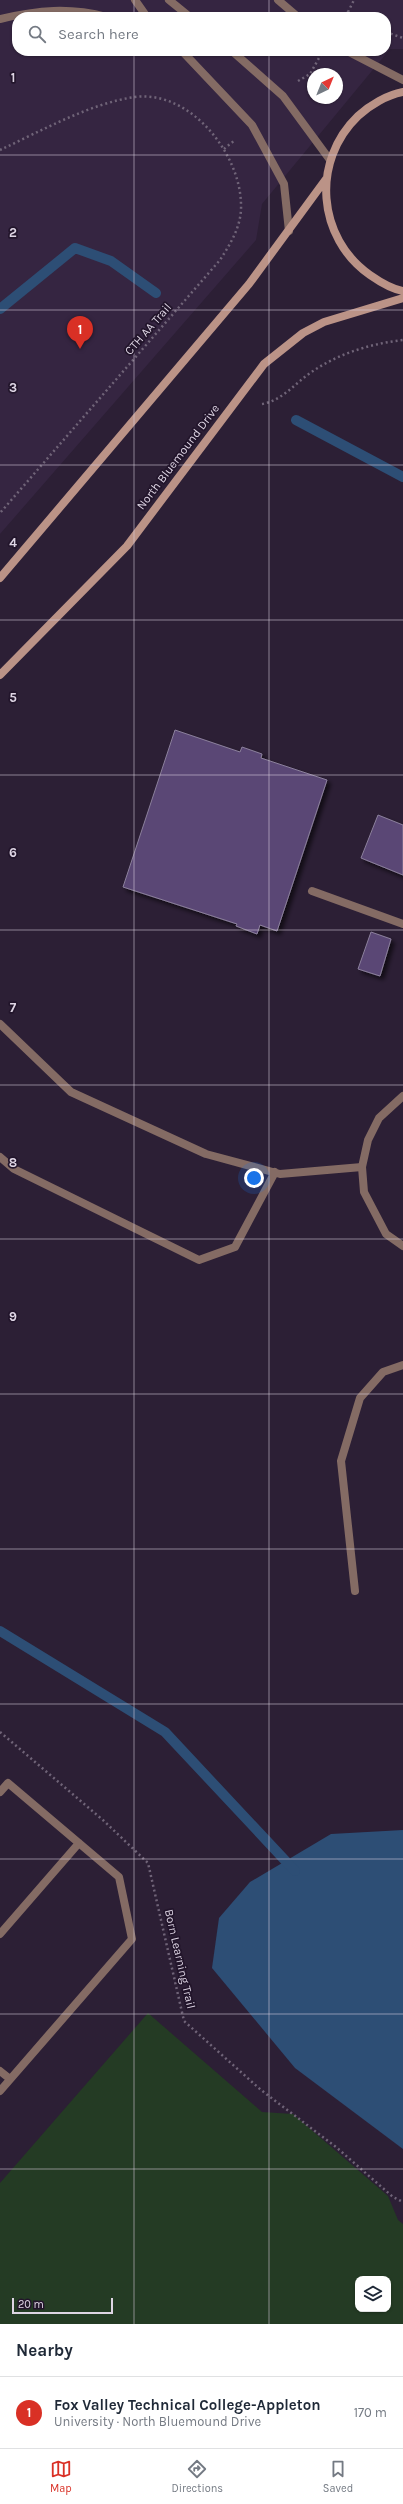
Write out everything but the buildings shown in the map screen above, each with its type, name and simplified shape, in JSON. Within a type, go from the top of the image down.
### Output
[{"type":"main road","points":[[403,92],[381,100],[364,111],[349,125],[338,142],[330,160],[326,180],[325,200],[329,220],[347,255],[378,281],[403,291]]},
{"type":"main road","points":[[0,578],[193,353],[250,284],[326,180]]},
{"type":"main road","name":"North Bluemound Drive","points":[[0,675],[127,546],[264,364],[284,347],[324,322],[403,298]]},
{"type":"street","points":[[135,0],[143,12]]},
{"type":"street","points":[[169,0],[184,12]]},
{"type":"street","points":[[278,0],[292,12]]},
{"type":"street","points":[[28,12],[56,10],[87,12]]},
{"type":"street","points":[[0,19],[12,16]]},
{"type":"street","points":[[187,56],[252,125],[284,184],[289,231]]},
{"type":"street","points":[[238,56],[283,96],[330,160]]},
{"type":"street","points":[[357,56],[403,80]]},
{"type":"street","points":[[312,891],[403,924]]},
{"type":"street","points":[[0,1024],[70,1092],[206,1154],[276,1172],[362,1167]]},
{"type":"street","points":[[403,1096],[379,1118],[368,1140],[362,1167],[364,1192],[386,1234],[403,1246]]},
{"type":"street","points":[[0,1157],[14,1169],[199,1260],[235,1247],[276,1172]]},
{"type":"street","points":[[355,1591],[341,1461],[360,1398],[384,1372],[403,1365]]},
{"type":"street","points":[[0,1792],[8,1783],[119,1877],[132,1939],[0,2091]]},
{"type":"street","points":[[0,1934],[79,1843]]},
{"type":"street","points":[[0,2071],[10,2079]]},
{"type":"path","points":[[348,12],[354,0]]},
{"type":"path","points":[[391,34],[403,38]]},
{"type":"path","points":[[297,82],[310,74],[320,56]]},
{"type":"path","name":"CTH AA Trail","points":[[0,150],[102,105],[136,97],[158,97],[175,102],[204,124],[224,149],[235,176],[241,204],[236,235],[220,260],[0,513]]},
{"type":"path","points":[[224,149],[238,137]]},
{"type":"path","points":[[288,393],[306,376],[350,352],[380,343],[403,340]]},
{"type":"path","name":"Born Learning Trail","points":[[0,1732],[104,1821],[148,1863],[184,2021],[261,2090],[336,2147],[393,2197],[403,2202]]},
{"type":"shaded area","points":[[0,0],[403,0],[403,49],[391,49],[391,12],[12,12],[12,56],[384,56],[262,204],[256,240],[0,534]]},
{"type":"green space","points":[[148,2013],[262,2112],[293,2114],[388,2196],[398,2220],[403,2224],[403,2324],[0,2324],[0,2183]]},
{"type":"water","points":[[403,1830],[403,2149],[295,2068],[212,1968],[219,1918],[250,1882],[331,1834]]},
{"type":"waterway","points":[[0,309],[75,248],[111,261],[156,293]]},
{"type":"waterway","points":[[296,420],[403,477]]},
{"type":"waterway","points":[[0,1631],[165,1732],[295,1871]]},
{"type":"place","name":"Fox Valley Technical College-Appleton","points":[[80,349]]}]
